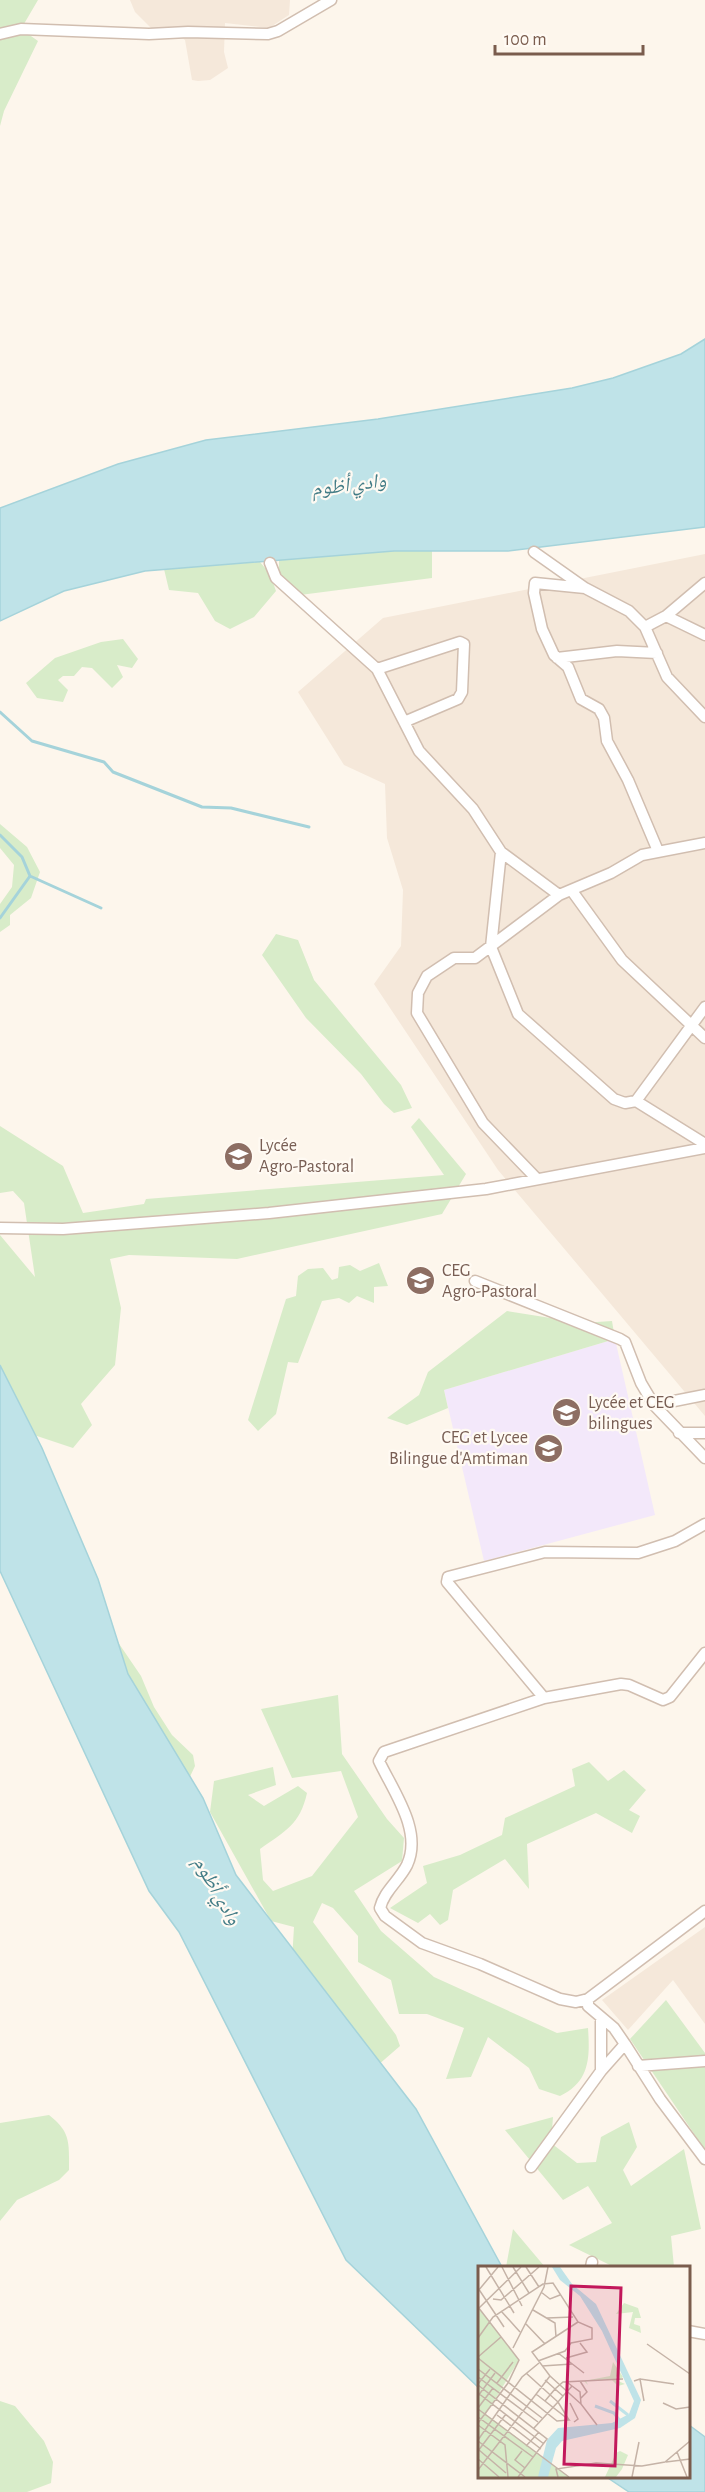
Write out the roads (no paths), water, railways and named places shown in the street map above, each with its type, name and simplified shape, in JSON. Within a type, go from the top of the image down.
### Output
[{"type":"street","points":[[0,34],[21,29],[149,34],[188,32],[268,34],[278,31],[332,0]]},
{"type":"street","points":[[534,552],[585,588],[629,612],[645,627],[667,676],[705,717]]},
{"type":"street","points":[[270,563],[276,578],[377,669],[419,751],[473,809],[501,852],[558,895]]},
{"type":"street","points":[[585,588],[535,583],[534,593],[542,629],[557,658],[568,667],[581,699],[599,709],[604,718],[607,741],[628,780],[658,851]]},
{"type":"street","points":[[645,627],[666,616],[705,583]]},
{"type":"street","points":[[666,616],[705,635]]},
{"type":"street","points":[[377,669],[460,642],[464,644],[462,692],[458,699],[404,722]]},
{"type":"street","points":[[557,658],[617,651],[657,653]]},
{"type":"street","points":[[537,1179],[483,1123],[417,1013],[418,993],[427,976],[454,958],[475,958],[518,923],[564,891],[572,891],[642,855],[705,843]]},
{"type":"street","points":[[501,852],[491,946],[520,1018],[614,1099],[625,1103],[636,1101],[705,1146]]},
{"type":"street","points":[[572,891],[622,960],[705,1038]]},
{"type":"street","points":[[636,1101],[705,1007]]},
{"type":"street","points":[[0,1228],[63,1229],[269,1213],[486,1189],[705,1146]]},
{"type":"street","points":[[475,1281],[625,1342],[641,1383],[654,1405],[705,1458]]},
{"type":"street","points":[[654,1405],[705,1395]]},
{"type":"street","points":[[679,1433],[705,1433]]},
{"type":"street","points":[[544,1698],[447,1582],[448,1576],[545,1552],[638,1553],[675,1540],[705,1524]]},
{"type":"street","points":[[705,1653],[670,1697],[663,1700],[621,1684],[544,1698],[380,1756],[379,1761],[412,1835],[411,1852],[406,1866],[382,1899],[380,1908],[385,1916],[422,1943],[480,1964],[560,2000],[576,2002],[588,1999],[705,1911]]},
{"type":"street","points":[[588,1999],[588,2006],[626,2044],[638,2066],[705,2160]]},
{"type":"street","points":[[601,2018],[601,2071]]},
{"type":"street","points":[[531,2167],[601,2071],[626,2044]]},
{"type":"street","points":[[638,2066],[705,2061]]},
{"type":"street","points":[[690,2331],[705,2334]]},
{"type":"water","name":"وادي أظوم","points":[[705,339],[705,527],[508,551],[394,551],[145,571],[64,591],[0,621],[0,508],[118,464],[206,440],[378,419],[572,388],[613,378],[681,354]]},
{"type":"water","name":"وادي أظوم","points":[[0,1365],[42,1448],[98,1579],[128,1674],[203,1798],[236,1875],[416,2109],[501,2266],[478,2266],[478,2387],[346,2260],[179,1932],[149,1891],[0,1571]]},
{"type":"water","points":[[690,2426],[705,2437],[705,2492],[629,2492],[606,2477],[690,2477]]},
{"type":"waterway","points":[[0,712],[32,741],[104,762],[113,772],[202,807],[231,808],[309,827]]},
{"type":"waterway","points":[[0,835],[22,857],[30,876],[101,908]]},
{"type":"waterway","points":[[0,918],[30,876]]},
{"type":"place","name":"Lycée Agro-Pastoral","points":[[238,1156]]},
{"type":"place","name":"CEG Agro-Pastoral","points":[[421,1281]]},
{"type":"place","name":"Lycée et CEG bilingues","points":[[567,1413]]},
{"type":"place","name":"CEG et Lycee Bilingue d'Amtiman","points":[[549,1448]]}]
